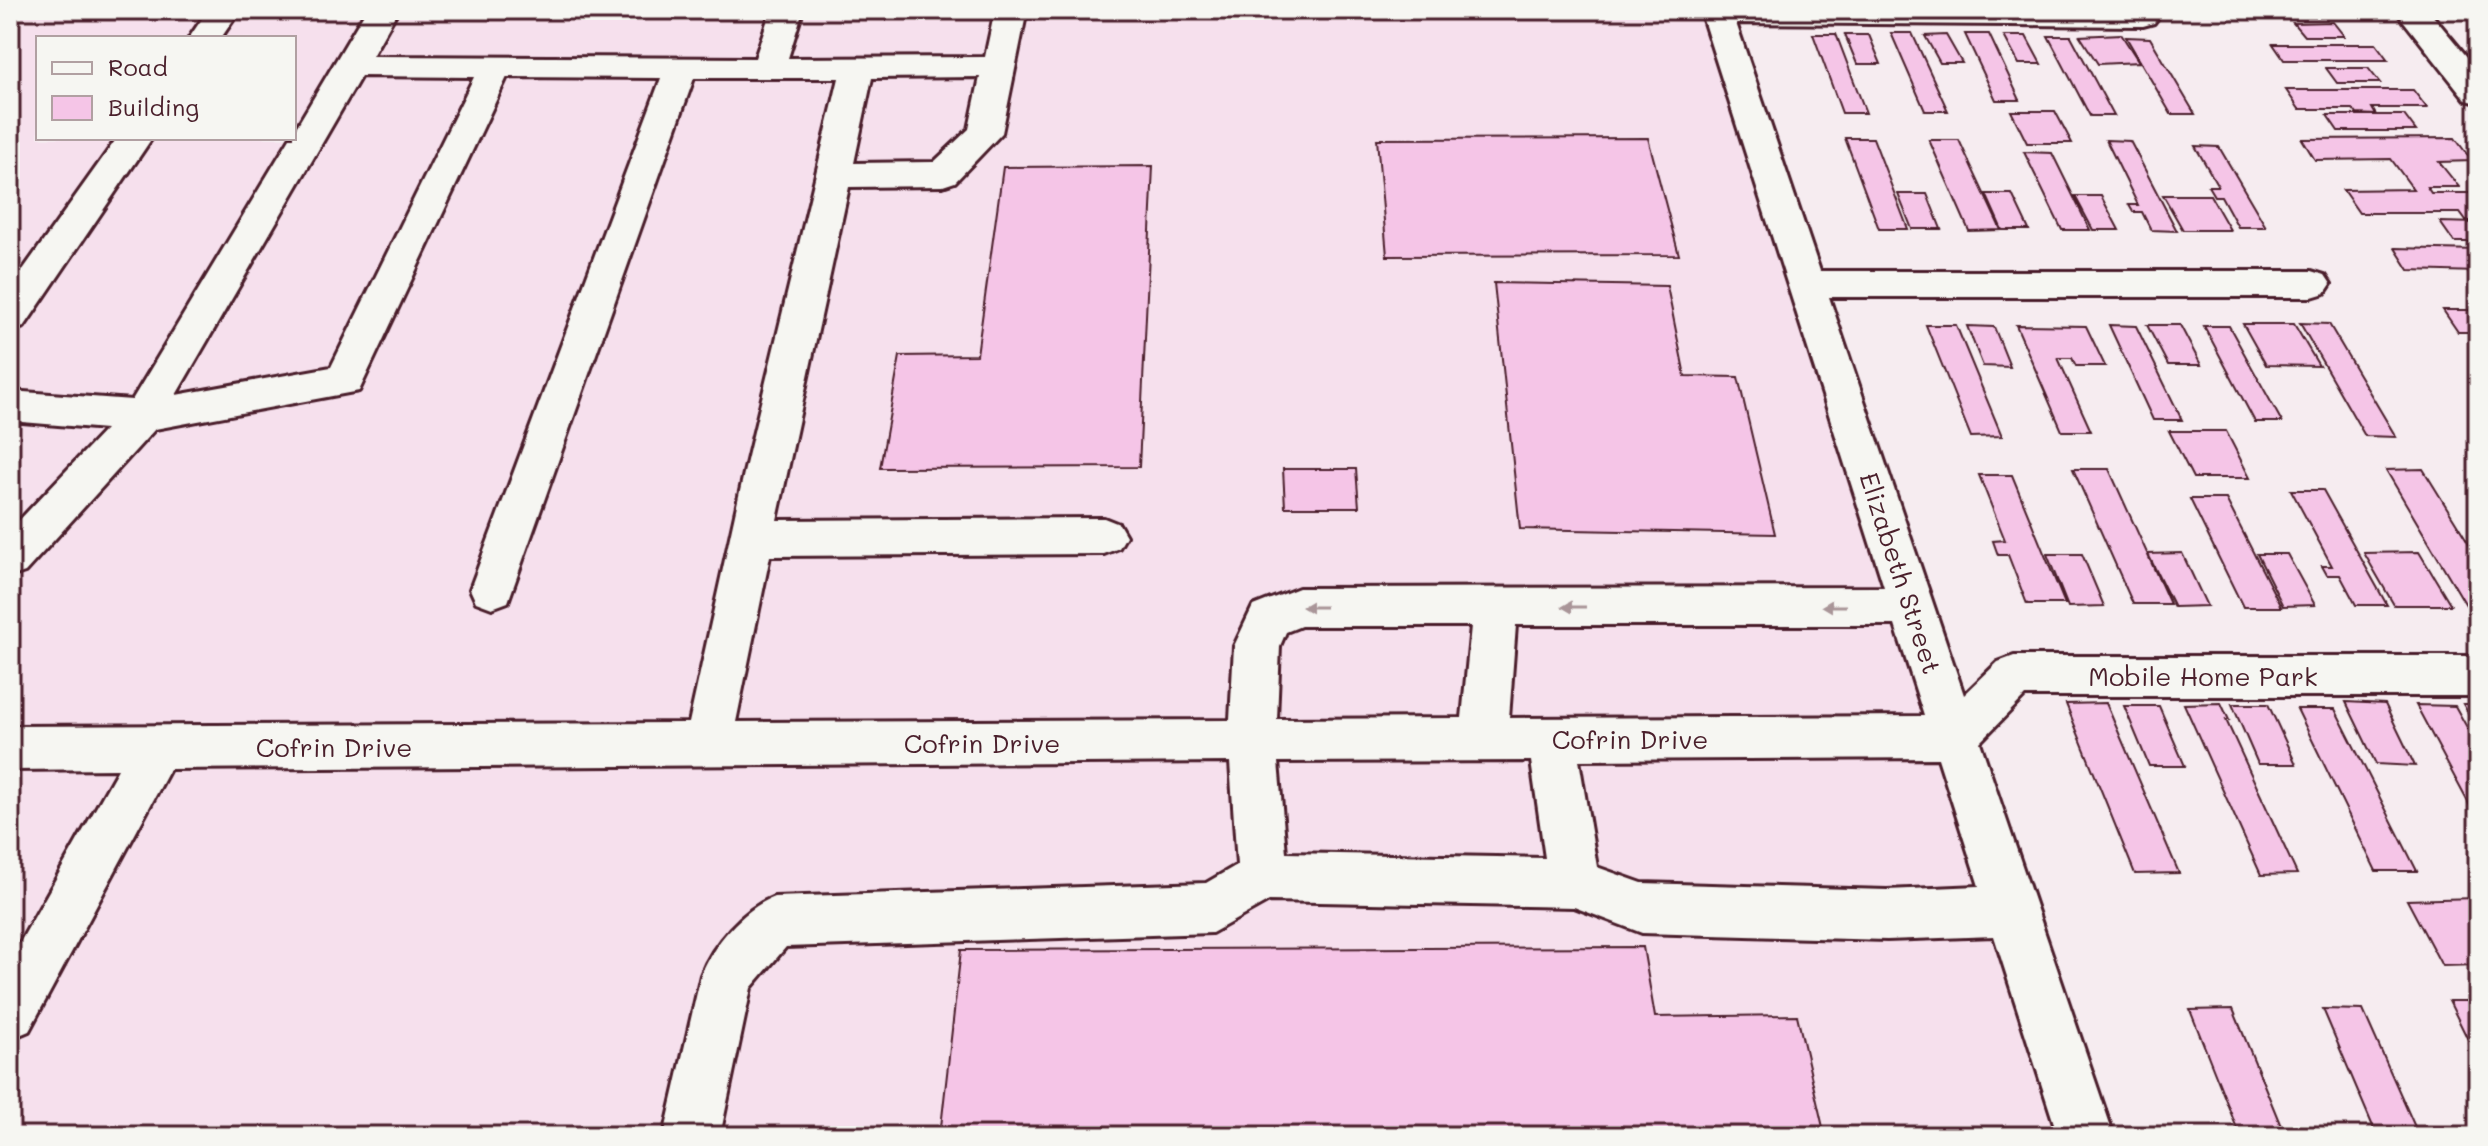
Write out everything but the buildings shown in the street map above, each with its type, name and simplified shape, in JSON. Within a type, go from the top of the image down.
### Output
[{"type":"street","points":[[206,36],[224,10]]},
{"type":"street","points":[[10,559],[143,416],[382,10]]},
{"type":"street","points":[[768,68],[787,10]]},
{"type":"street","points":[[834,175],[943,174],[985,133],[1011,10]]},
{"type":"street","points":[[2411,10],[2478,92]]},
{"type":"street","points":[[1717,12],[2143,16]]},
{"type":"street","name":"Elizabeth Street","points":[[1717,12],[2086,1136]]},
{"type":"street","points":[[350,66],[681,69],[999,67]]},
{"type":"street","points":[[10,406],[143,416],[345,380],[496,66]]},
{"type":"street","points":[[708,745],[858,68]]},
{"type":"street","points":[[492,589],[681,69]]},
{"type":"street","points":[[10,317],[134,140]]},
{"type":"street","points":[[1808,284],[2312,284]]},
{"type":"street","points":[[752,538],[1104,536]]},
{"type":"street","points":[[1263,877],[1252,742],[1257,646],[1269,619],[1299,607],[1912,606]]},
{"type":"street","points":[[1484,740],[1495,607]]},
{"type":"street","name":"Mobile Home Park","points":[[1954,737],[2014,676],[2478,676]]},
{"type":"street","name":"Cofrin Drive","points":[[10,748],[1954,737]]},
{"type":"street","points":[[1552,740],[1574,883]]},
{"type":"street","points":[[17,988],[155,749]]},
{"type":"street","points":[[692,1136],[727,975],[774,922],[1212,908],[1263,877],[1574,883],[1642,908],[1887,915],[2011,910]]},
{"type":"shaded area","points":[[10,10],[1716,10],[2086,1136],[10,1136]]}]
